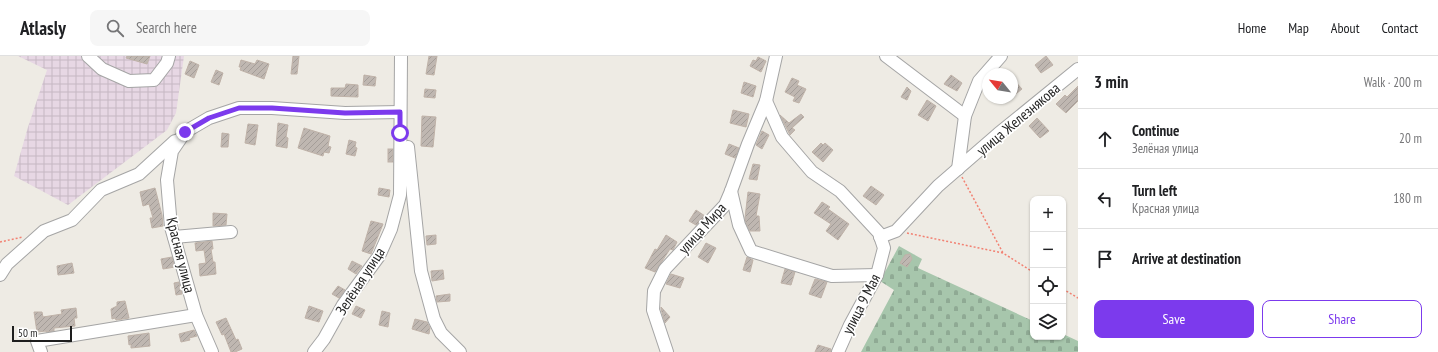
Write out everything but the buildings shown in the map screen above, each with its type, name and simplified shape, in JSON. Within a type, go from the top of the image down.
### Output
[{"type":"street","points":[[88,56],[102,69],[129,81],[154,80],[167,63],[169,56]]},
{"type":"street","name":"Зелёная улица","points":[[314,352],[324,339],[343,305],[379,256],[391,229],[400,195],[402,56]]},
{"type":"street","name":"улица Мира","points":[[666,352],[653,310],[654,291],[665,269],[725,205],[766,101],[776,56]]},
{"type":"street","points":[[886,56],[965,116]]},
{"type":"street","points":[[958,169],[965,116],[979,81],[1002,56]]},
{"type":"street","name":"улица Железнякова","points":[[896,231],[938,186],[1078,69]]},
{"type":"street","points":[[766,101],[782,137],[812,172],[840,191],[880,235],[896,231]]},
{"type":"street","name":"Красная улица","points":[[212,352],[196,315],[171,226],[167,180],[172,151],[185,132],[209,118],[239,108],[272,108],[345,113],[400,112]]},
{"type":"street","points":[[0,275],[7,264],[44,231],[72,220],[101,190],[139,174],[185,132]]},
{"type":"street","name":"Зелёная улица","points":[[400,133],[408,148],[421,271],[434,318],[441,332],[460,352]]},
{"type":"street","points":[[731,191],[739,225],[751,251],[832,276],[877,275]]},
{"type":"street","points":[[174,237],[231,232]]},
{"type":"street","name":"улица 9 Мая","points":[[838,352],[850,325],[877,275],[884,248],[880,235]]},
{"type":"street","name":"Красная улица","points":[[39,346],[196,315]]},
{"type":"path","points":[[958,169],[1003,253]]},
{"type":"path","points":[[896,231],[1003,253],[1030,270]]},
{"type":"path","points":[[1066,291],[1078,298]]},
{"type":"shaded area","points":[[18,56],[184,56],[176,113],[167,130],[68,205],[14,176],[47,70]]},
{"type":"green space","points":[[899,246],[922,259],[918,268],[1030,320],[1030,340],[1066,340],[1066,335],[1078,341],[1078,352],[861,352],[894,290],[880,281]]},
{"type":"route","points":[[185,132],[209,118],[239,108],[272,108],[345,113],[400,112],[400,133]]}]
